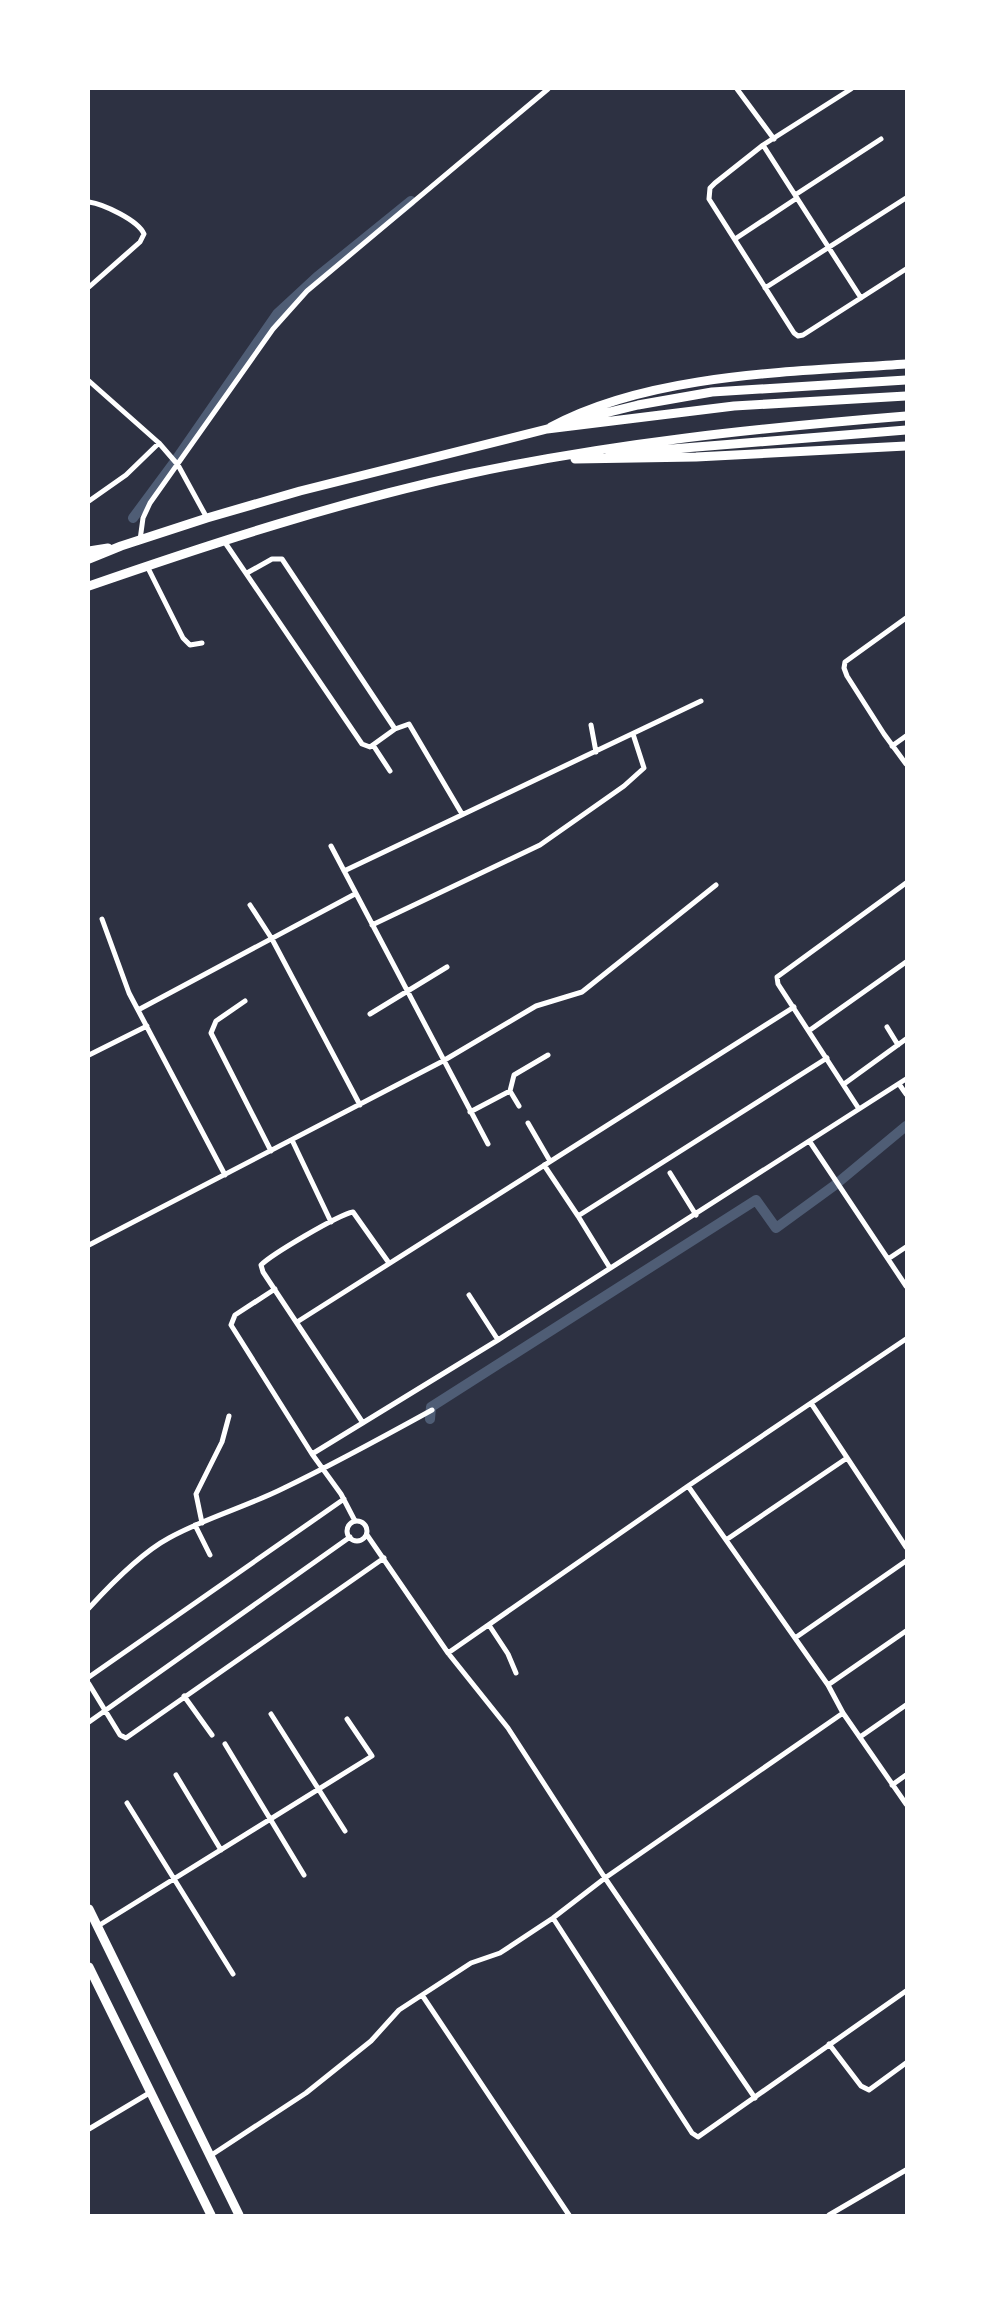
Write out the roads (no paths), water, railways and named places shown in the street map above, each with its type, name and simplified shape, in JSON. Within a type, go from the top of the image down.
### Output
[{"type":"main road","points":[[547,429],[591,409],[652,391],[760,374],[906,364]]},
{"type":"main road","points":[[89,559],[121,546],[207,518],[368,472],[614,411],[712,392],[906,380]]},
{"type":"main road","points":[[547,429],[734,406],[906,396]]},
{"type":"main road","points":[[89,586],[347,503],[470,474],[626,446],[714,434],[906,416]]},
{"type":"main road","points":[[550,459],[906,430]]},
{"type":"main road","points":[[550,459],[714,456],[906,446]]},
{"type":"main road","points":[[89,551],[121,546]]},
{"type":"main road","points":[[89,1908],[239,2215]]},
{"type":"main road","points":[[89,1967],[92,1982],[151,2092],[211,2215]]},
{"type":"street","points":[[140,540],[142,518],[150,504],[272,329],[307,291],[548,89]]},
{"type":"street","points":[[737,89],[774,139]]},
{"type":"street","points":[[851,89],[763,146],[710,188],[709,199],[794,333],[798,336],[803,335],[906,269]]},
{"type":"street","points":[[735,240],[881,139]]},
{"type":"street","points":[[763,146],[861,298]]},
{"type":"street","points":[[765,288],[906,198]]},
{"type":"street","points":[[89,202],[105,207],[127,218],[140,226],[144,234],[140,242],[89,287]]},
{"type":"street","points":[[89,381],[158,443],[178,465],[207,518]]},
{"type":"street","points":[[89,501],[126,475],[158,443]]},
{"type":"street","points":[[224,541],[362,744],[367,747],[373,745],[407,724],[412,726],[462,814]]},
{"type":"street","points":[[247,574],[272,559],[282,559],[395,730]]},
{"type":"street","points":[[147,566],[184,638],[190,645],[202,643]]},
{"type":"street","points":[[906,618],[846,662],[844,668],[846,676],[906,764]]},
{"type":"street","points":[[344,871],[701,701]]},
{"type":"street","points":[[591,725],[596,752]]},
{"type":"street","points":[[372,925],[540,845],[616,791],[644,768],[633,734]]},
{"type":"street","points":[[892,746],[906,736]]},
{"type":"street","points":[[373,745],[390,771]]},
{"type":"street","points":[[331,846],[488,1144]]},
{"type":"street","points":[[859,1109],[777,981],[779,974],[906,883]]},
{"type":"street","points":[[89,1245],[443,1061],[536,1006],[582,992],[716,885]]},
{"type":"street","points":[[138,1010],[355,894]]},
{"type":"street","points":[[250,905],[272,939],[360,1105]]},
{"type":"street","points":[[102,919],[129,992],[225,1174]]},
{"type":"street","points":[[810,1030],[906,962]]},
{"type":"street","points":[[370,1014],[447,967]]},
{"type":"street","points":[[245,1000],[216,1021],[211,1033],[271,1151]]},
{"type":"street","points":[[297,1322],[794,1007]]},
{"type":"street","points":[[89,1054],[146,1026]]},
{"type":"street","points":[[887,1027],[898,1045]]},
{"type":"street","points":[[844,1084],[906,1039]]},
{"type":"street","points":[[519,1106],[510,1091],[514,1075],[548,1055]]},
{"type":"street","points":[[578,1216],[827,1058]]},
{"type":"street","points":[[312,1454],[498,1340],[906,1079]]},
{"type":"street","points":[[899,1084],[906,1094]]},
{"type":"street","points":[[470,1112],[510,1091]]},
{"type":"street","points":[[528,1123],[550,1161]]},
{"type":"street","points":[[292,1140],[331,1222]]},
{"type":"street","points":[[810,1142],[906,1286]]},
{"type":"street","points":[[544,1165],[610,1268]]},
{"type":"street","points":[[670,1173],[696,1214]]},
{"type":"street","points":[[363,1424],[263,1272],[262,1265],[272,1257],[349,1212],[356,1213],[389,1263]]},
{"type":"street","points":[[888,1259],[906,1247]]},
{"type":"street","points":[[275,1289],[236,1315],[231,1325],[312,1454],[344,1499],[355,1521],[365,1524],[367,1534],[448,1653],[508,1728],[605,1878],[755,2098]]},
{"type":"street","points":[[469,1295],[498,1340]]},
{"type":"street","points":[[448,1653],[688,1486],[906,1339]]},
{"type":"street","points":[[811,1403],[906,1547]]},
{"type":"street","points":[[89,1608],[158,1544],[195,1525],[243,1508],[323,1470],[432,1410]]},
{"type":"street","points":[[202,1522],[196,1494],[222,1442],[229,1416]]},
{"type":"street","points":[[726,1540],[847,1458]]},
{"type":"street","points":[[688,1486],[828,1685],[843,1713],[906,1804]]},
{"type":"street","points":[[89,1677],[344,1499]]},
{"type":"street","points":[[350,1537],[348,1528],[355,1521]]},
{"type":"street","points":[[195,1525],[210,1555]]},
{"type":"street","points":[[350,1537],[358,1541],[367,1534]]},
{"type":"street","points":[[89,1722],[350,1537]]},
{"type":"street","points":[[89,1684],[122,1738],[126,1738],[384,1558]]},
{"type":"street","points":[[795,1638],[906,1561]]},
{"type":"street","points":[[489,1625],[508,1654],[516,1673]]},
{"type":"street","points":[[828,1685],[906,1631]]},
{"type":"street","points":[[184,1696],[212,1735]]},
{"type":"street","points":[[860,1737],[906,1705]]},
{"type":"street","points":[[210,2156],[306,2093],[371,2042],[399,2010],[471,1963],[500,1954],[553,1918],[605,1878],[843,1713]]},
{"type":"street","points":[[271,1714],[345,1831]]},
{"type":"street","points":[[98,1926],[372,1756],[348,1720]]},
{"type":"street","points":[[225,1744],[304,1875]]},
{"type":"street","points":[[176,1775],[221,1850]]},
{"type":"street","points":[[892,1785],[906,1775]]},
{"type":"street","points":[[127,1803],[233,1974]]},
{"type":"street","points":[[553,1918],[694,2136],[698,2137],[906,1991]]},
{"type":"street","points":[[422,1995],[569,2215]]},
{"type":"street","points":[[829,2044],[861,2086],[868,2090],[906,2063]]},
{"type":"street","points":[[89,2129],[151,2092]]},
{"type":"street","points":[[828,2215],[906,2170]]},
{"type":"waterway","points":[[133,518],[173,464],[277,314],[317,277],[411,201]]},
{"type":"waterway","points":[[430,1419],[431,1407],[756,1200],[776,1228],[835,1185],[906,1126]]}]
